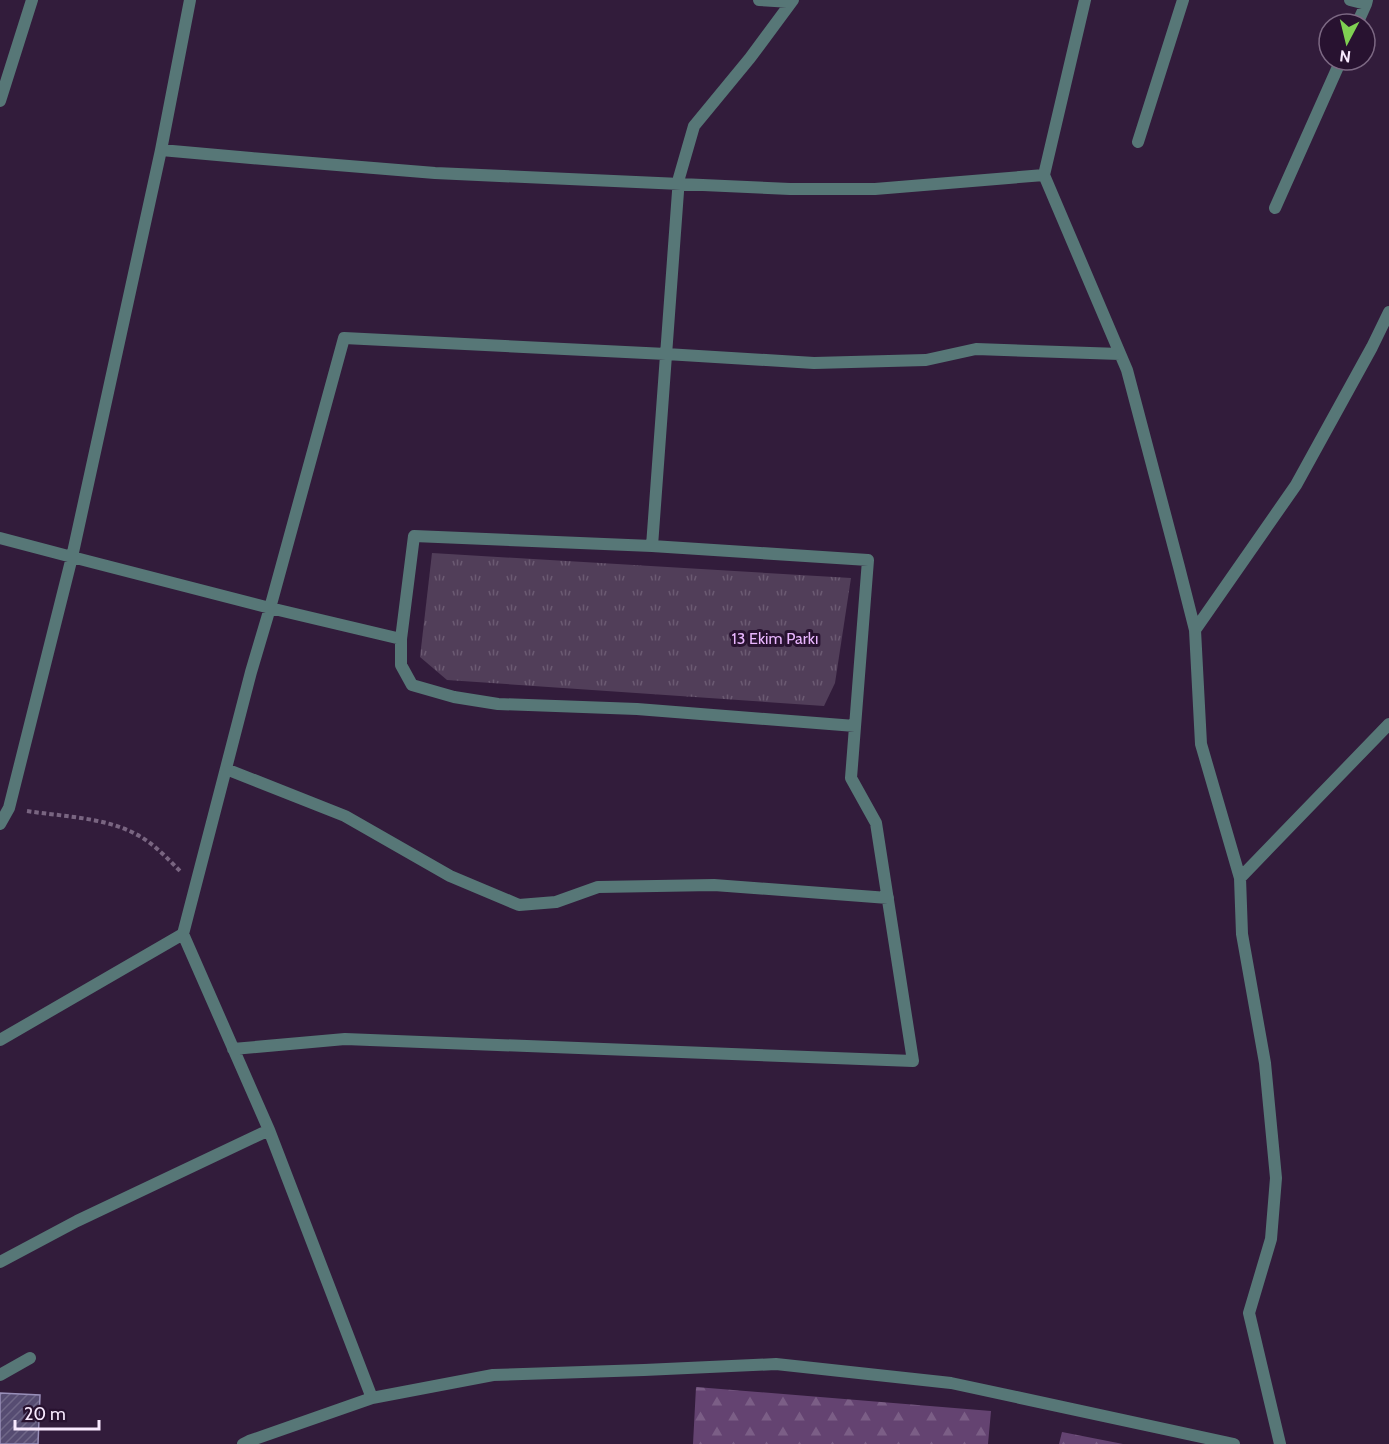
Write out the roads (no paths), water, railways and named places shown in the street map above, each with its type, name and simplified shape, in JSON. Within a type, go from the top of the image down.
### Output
[{"type":"street","points":[[0,101],[32,0]]},
{"type":"street","points":[[0,824],[9,808],[72,557],[161,150],[190,0]]},
{"type":"street","points":[[759,0],[792,1]]},
{"type":"street","points":[[1085,0],[1044,175],[1127,370],[1195,630],[1201,744],[1240,878],[1242,934],[1265,1063],[1276,1178],[1271,1239],[1249,1313],[1280,1444]]},
{"type":"street","points":[[1138,142],[1183,0]]},
{"type":"street","points":[[1350,0],[1367,2]]},
{"type":"street","points":[[652,546],[679,178],[694,126],[750,58],[792,1]]},
{"type":"street","points":[[1275,208],[1336,72]]},
{"type":"street","points":[[161,150],[423,172],[790,189],[875,189],[1044,175]]},
{"type":"street","points":[[1195,630],[1296,485],[1389,312]]},
{"type":"street","points":[[372,1398],[269,1130],[183,934],[251,672],[344,338],[813,363],[926,360],[976,349],[1120,354]]},
{"type":"street","points":[[233,1049],[345,1039],[913,1061],[876,823],[851,778],[868,560],[652,546],[414,536],[401,639],[401,665],[412,685],[454,698],[498,704],[638,709],[855,726]]},
{"type":"street","points":[[0,538],[270,608],[401,639]]},
{"type":"street","points":[[1240,878],[1389,724]]},
{"type":"street","points":[[226,769],[345,816],[450,876],[519,905],[556,902],[598,887],[714,885],[888,898]]},
{"type":"street","points":[[0,1040],[183,934]]},
{"type":"street","points":[[0,1262],[77,1221],[269,1130]]},
{"type":"street","points":[[0,1375],[30,1358]]},
{"type":"street","points":[[243,1444],[372,1398],[493,1375],[776,1364],[951,1383],[1234,1444]]},
{"type":"park label","name":"13 Ekim Parkı","points":[[775,638]]}]
